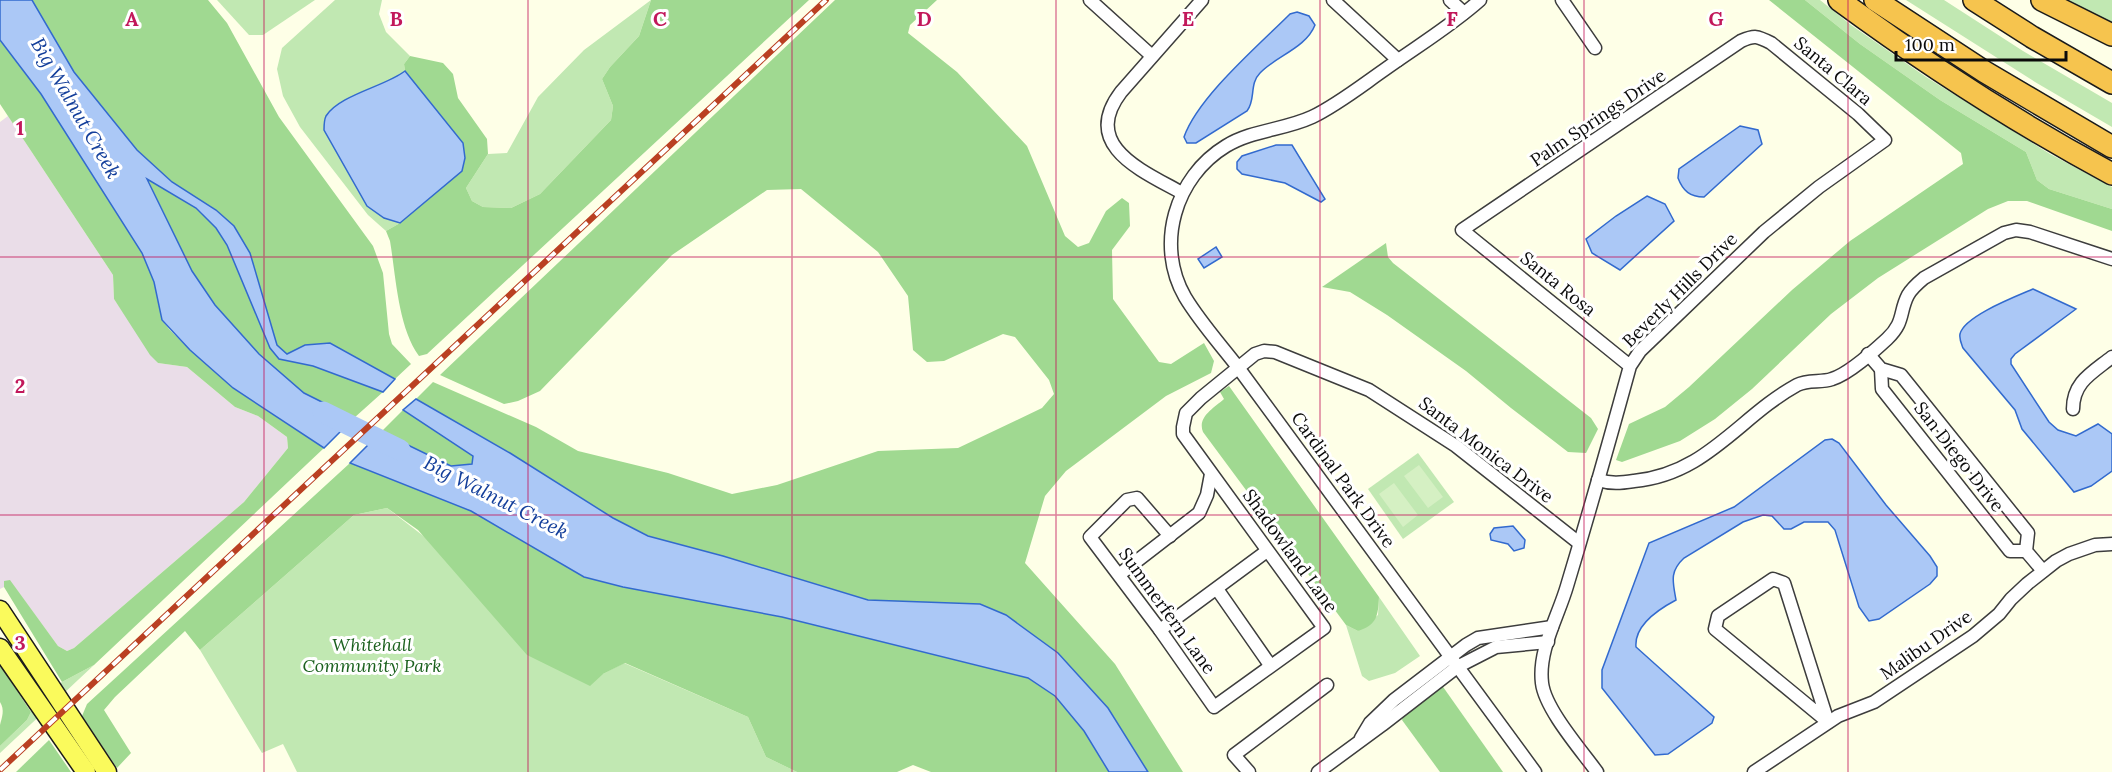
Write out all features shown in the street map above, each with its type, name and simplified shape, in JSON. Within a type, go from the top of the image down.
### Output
[{"type":"highway","points":[[1839,0],[1891,38],[2026,126],[2112,174]]},
{"type":"highway","points":[[1875,0],[1985,72],[2112,147]]},
{"type":"highway","points":[[1974,0],[2112,83]]},
{"type":"highway","points":[[2042,0],[2112,35]]},
{"type":"highway","points":[[2078,64],[2112,78]]},
{"type":"main road","points":[[0,610],[106,772]]},
{"type":"main road","points":[[0,648],[86,772]]},
{"type":"street","points":[[1090,0],[1152,56]]},
{"type":"street","points":[[1182,193],[1131,164],[1120,154],[1108,134],[1108,118],[1115,100],[1202,0]]},
{"type":"street","points":[[1334,0],[1398,60]]},
{"type":"street","points":[[1450,0],[1464,13]]},
{"type":"street","name":"Cardinal Park Drive","points":[[1480,0],[1398,60],[1313,117],[1296,124],[1252,134],[1226,146],[1206,161],[1182,193],[1171,228],[1173,259],[1177,278],[1185,297],[1194,310],[1535,772]]},
{"type":"street","points":[[1562,0],[1595,48]]},
{"type":"street","name":"Santa Clara","points":[[1754,36],[1771,43],[1858,114],[1885,140]]},
{"type":"street","name":"Palm Springs Drive","points":[[1462,230],[1741,41],[1754,36]]},
{"type":"street","name":"Beverly Hills Drive","points":[[1597,772],[1546,698],[1542,684],[1544,658],[1599,480],[1630,366],[1640,351],[1764,232],[1819,187],[1885,140]]},
{"type":"street","name":"Santa Rosa","points":[[1462,230],[1630,366]]},
{"type":"street","points":[[1599,480],[1611,484],[1647,480],[1686,466],[1710,452],[1782,394],[1799,384],[1831,380],[1842,375],[1899,326],[1909,294],[1924,278],[2004,233],[2016,230],[2030,232],[2112,259]]},
{"type":"street","name":"Santa Monica Drive","points":[[1211,474],[1184,434],[1184,420],[1191,407],[1237,366],[1263,351],[1275,352],[1369,390],[1456,446],[1579,543]]},
{"type":"street","name":"San Diego Drive","points":[[1868,354],[1881,369],[1901,375],[2028,533],[2026,551],[2043,571]]},
{"type":"street","points":[[2073,409],[2073,396],[2079,385],[2112,357]]},
{"type":"street","name":"San Diego Drive","points":[[1881,369],[1882,389],[2010,551],[2026,551]]},
{"type":"street","points":[[1120,574],[1199,513],[1207,495],[1211,474]]},
{"type":"street","name":"Shadowland Lane","points":[[1211,474],[1324,628],[1214,707]]},
{"type":"street","name":"Summerfern Lane","points":[[1170,536],[1137,498],[1132,498],[1127,500],[1090,537],[1120,574],[1214,707]]},
{"type":"street","name":"Malibu Drive","points":[[1754,772],[1828,722],[1874,702],[1973,636],[2043,571],[2069,554],[2095,545],[2112,544]]},
{"type":"street","points":[[1160,630],[1267,551]]},
{"type":"street","points":[[1773,579],[1784,583],[1828,722],[1714,629],[1718,616],[1773,579]]},
{"type":"street","points":[[1217,589],[1270,665]]},
{"type":"street","points":[[1453,662],[1478,638],[1552,627]]},
{"type":"street","points":[[1318,772],[1358,744],[1370,723],[1394,700],[1430,674],[1453,662],[1496,647],[1548,642]]},
{"type":"street","points":[[1249,772],[1234,755],[1327,685]]},
{"type":"shaded area","points":[[8,116],[113,275],[114,299],[158,363],[187,367],[235,407],[258,416],[287,437],[288,448],[244,502],[74,648],[67,651],[58,646],[10,581],[4,581],[4,587],[0,589],[0,122]]},
{"type":"green space","points":[[32,0],[208,0],[227,23],[279,117],[373,246],[383,273],[392,344],[411,364],[395,379],[330,343],[305,345],[287,354],[276,345],[250,253],[216,210],[172,182],[137,150],[74,72]]},
{"type":"green space","points":[[217,0],[315,0],[263,35],[249,35]]},
{"type":"green space","points":[[335,0],[382,0],[379,14],[386,32],[410,56],[404,64],[405,71],[398,77],[373,87],[324,130],[367,206],[384,218],[400,223],[386,231],[368,215],[300,127],[283,96],[277,69],[282,48]]},
{"type":"green space","points":[[651,0],[639,36],[602,79],[613,106],[611,120],[540,194],[511,208],[483,207],[472,201],[466,188],[488,154],[507,153],[538,97],[584,50]]},
{"type":"green space","points":[[651,0],[809,0],[427,354],[419,356],[406,331],[402,316],[390,241],[386,231],[400,223],[462,171],[463,143],[405,71],[404,64],[410,56],[443,63],[453,74],[458,98],[487,139],[488,154],[466,188],[472,201],[483,207],[511,208],[540,194],[611,120],[613,106],[602,79],[639,36]]},
{"type":"green space","points":[[835,0],[937,0],[910,25],[908,33],[957,72],[1027,146],[1065,236],[1078,247],[1089,243],[1106,211],[1122,198],[1129,203],[1130,226],[1112,250],[1113,299],[1159,362],[1171,364],[1204,343],[1214,361],[1211,373],[1166,396],[1066,471],[1045,496],[1025,563],[1115,664],[1183,772],[1148,772],[1108,708],[1058,653],[1006,615],[980,604],[868,600],[648,536],[613,518],[510,453],[416,399],[433,382],[536,427],[578,451],[668,473],[732,494],[777,485],[878,451],[958,448],[1042,408],[1054,394],[1049,380],[1015,337],[1003,334],[944,361],[927,362],[913,350],[908,296],[878,252],[801,189],[767,190],[672,255],[540,391],[518,401],[504,404],[440,375]]},
{"type":"green space","points":[[1769,0],[1805,0],[1860,44],[1940,100],[2026,152],[2037,180],[2049,189],[2112,209],[2112,231],[2027,201],[2008,201],[1988,209],[1878,278],[1831,314],[1752,389],[1715,419],[1680,441],[1622,462],[1616,460],[1629,424],[1665,407],[1792,290],[1850,241],[1963,164],[1961,153]]},
{"type":"green space","points":[[1805,0],[1820,0],[1851,25],[1926,77],[2050,154],[2112,187],[2112,209],[2049,189],[2037,180],[2026,152],[1940,100],[1860,44]]},
{"type":"green space","points":[[1906,0],[1944,0],[2023,51],[2112,103],[2112,127],[2035,82]]},
{"type":"green space","points":[[2063,0],[2112,0],[2112,25]]},
{"type":"green space","points":[[0,40],[41,94],[142,253],[154,282],[162,320],[169,329],[233,388],[324,448],[94,665],[62,682],[4,587],[4,581],[10,580],[58,646],[67,651],[74,648],[244,502],[288,448],[287,437],[258,416],[235,407],[187,367],[158,363],[150,355],[114,299],[113,275],[0,104]]},
{"type":"green space","points":[[147,178],[196,208],[216,228],[227,245],[270,348],[279,359],[313,366],[383,392],[354,418],[304,393],[259,354],[215,305],[192,271]]},
{"type":"green space","points":[[1386,243],[1388,257],[1393,263],[1591,418],[1598,429],[1586,453],[1568,452],[1466,371],[1387,315],[1350,292],[1322,287]]},
{"type":"green space","points":[[1229,386],[1379,597],[1375,619],[1364,629],[1358,631],[1346,625],[1203,432],[1204,417],[1224,399],[1220,392]]},
{"type":"green space","points":[[403,410],[474,456],[472,465],[451,466],[381,432]]},
{"type":"green space","points":[[1418,453],[1454,502],[1403,539],[1368,489]]},
{"type":"green space","points":[[350,463],[471,511],[584,577],[623,587],[782,617],[1028,678],[1055,696],[1084,731],[1109,772],[931,772],[913,765],[897,772],[797,772],[766,757],[748,717],[625,663],[603,674],[590,686],[527,655],[418,530],[387,508],[354,515],[200,650],[185,631],[115,697],[104,710],[131,753],[117,768],[82,716],[87,704]]},
{"type":"green space","points":[[1419,465],[1443,497],[1428,508],[1404,476]]},
{"type":"green space","points":[[1394,483],[1418,515],[1403,527],[1379,494]]},
{"type":"green space","name":"Whitehall Community Park","points":[[387,508],[603,674],[624,663],[748,717],[766,757],[797,772],[297,772],[283,744],[262,753],[200,650],[354,515]]},
{"type":"green space","points":[[1379,597],[1420,656],[1395,673],[1369,681],[1362,676],[1346,625],[1358,631],[1378,615]]},
{"type":"green space","points":[[0,665],[31,712],[27,720],[0,746],[3,711],[0,702]]},
{"type":"green space","points":[[94,665],[0,753],[0,746],[62,682]]},
{"type":"green space","points":[[1441,684],[1503,772],[1440,772],[1402,720],[1405,712]]},
{"type":"green space","points":[[49,740],[71,772],[16,772]]},
{"type":"water","points":[[0,0],[32,0],[74,72],[137,150],[172,182],[216,210],[234,226],[250,253],[277,345],[287,354],[305,345],[330,343],[395,379],[383,392],[313,366],[279,359],[270,348],[227,245],[216,228],[196,208],[147,179],[192,271],[215,305],[259,354],[304,393],[354,418],[324,448],[233,388],[190,350],[162,320],[154,282],[142,253],[41,94],[0,40]]},
{"type":"water","points":[[1297,12],[1309,16],[1315,25],[1311,33],[1298,46],[1260,73],[1255,82],[1250,107],[1247,111],[1196,143],[1187,143],[1184,137],[1202,105],[1247,56],[1290,14]]},
{"type":"water","points":[[405,71],[463,143],[465,158],[462,171],[400,223],[384,218],[367,206],[324,130],[324,121],[332,109],[341,102]]},
{"type":"water","points":[[1740,126],[1758,130],[1762,144],[1704,197],[1688,192],[1678,178],[1679,169]]},
{"type":"water","points":[[1276,145],[1292,145],[1325,199],[1321,202],[1285,183],[1242,174],[1237,169],[1237,162],[1242,156]]},
{"type":"water","points":[[1647,196],[1665,204],[1674,221],[1620,270],[1592,253],[1586,239]]},
{"type":"water","points":[[1216,247],[1222,257],[1204,268],[1198,259]]},
{"type":"water","points":[[2033,289],[2076,309],[2015,354],[2011,359],[2011,364],[2049,422],[2058,430],[2076,436],[2098,424],[2112,434],[2112,471],[2091,486],[2074,492],[2022,429],[2015,410],[1963,348],[1960,339],[1964,327],[1971,320],[1992,307]]},
{"type":"water","points":[[416,399],[510,453],[613,518],[648,536],[868,600],[980,604],[1006,615],[1058,653],[1108,708],[1148,772],[1109,772],[1084,731],[1055,696],[1028,678],[782,617],[623,587],[584,577],[471,511],[350,463],[381,432],[451,466],[472,464],[473,456],[403,410]]},
{"type":"water","points":[[1832,439],[1839,443],[1886,505],[1930,556],[1937,567],[1937,576],[1930,584],[1879,619],[1869,621],[1859,607],[1835,530],[1828,522],[1804,522],[1791,529],[1784,529],[1772,516],[1763,515],[1743,522],[1684,558],[1674,573],[1676,600],[1655,613],[1643,625],[1636,639],[1636,647],[1714,717],[1712,723],[1668,754],[1655,755],[1602,688],[1602,670],[1649,543],[1734,507],[1825,440]]},
{"type":"water","points":[[1513,526],[1525,540],[1524,548],[1514,551],[1508,544],[1491,540],[1490,534],[1494,528]]},
{"type":"waterway","name":"Big Walnut Creek","points":[[323,412],[400,450]]},
{"type":"railway","points":[[0,770],[826,0]]}]
